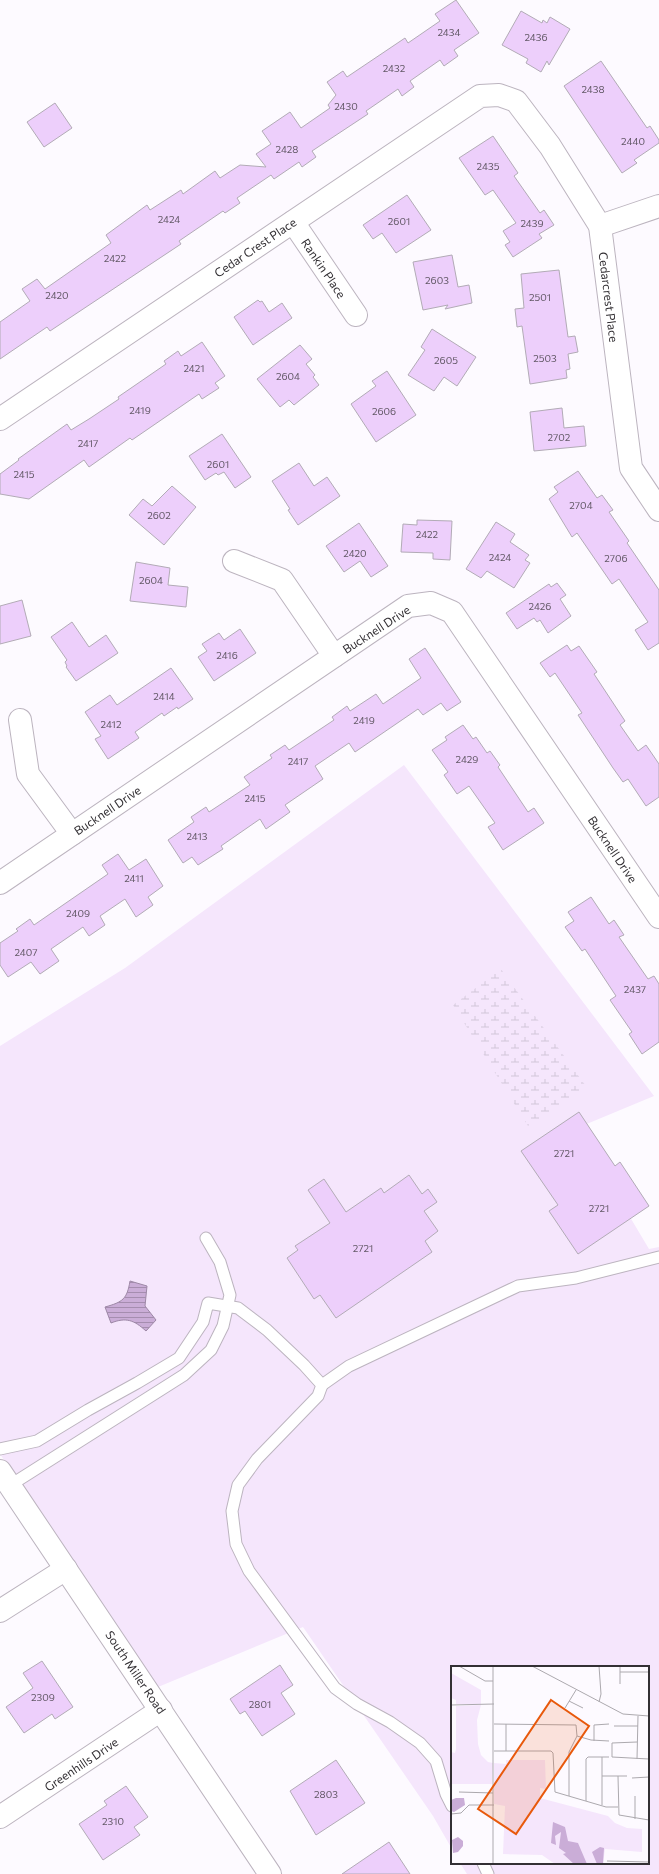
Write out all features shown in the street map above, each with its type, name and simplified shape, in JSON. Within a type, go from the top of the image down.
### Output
[{"type":"street","name":"Cedar Crest Place","points":[[0,420],[480,96],[499,95],[516,102]]},
{"type":"street","name":"Cedarcrest Place","points":[[516,102],[550,146],[600,226],[631,468],[659,510]]},
{"type":"street","points":[[600,226],[659,206]]},
{"type":"street","name":"Rankin Place","points":[[293,222],[356,315]]},
{"type":"street","points":[[234,561],[282,580],[334,656]]},
{"type":"street","name":"Bucknell Drive","points":[[0,883],[408,606],[431,603],[452,612],[659,916]]},
{"type":"street","points":[[20,720],[28,774],[72,834]]},
{"type":"street","name":"South Miller Road","points":[[5,1479],[162,1710],[270,1874]]},
{"type":"street","points":[[0,1611],[66,1569]]},
{"type":"street","name":"Greenhills Drive","points":[[0,1817],[162,1710]]},
{"type":"lane","points":[[5,1479],[184,1375],[212,1350],[223,1326],[230,1295],[220,1262],[206,1238]]},
{"type":"lane","points":[[451,1804],[446,1794],[436,1761],[420,1743],[390,1722],[357,1704],[335,1688],[249,1571],[236,1544],[232,1511],[238,1485],[257,1459],[318,1396],[322,1385],[349,1366],[518,1286],[576,1278],[659,1257]]},
{"type":"lane","points":[[0,1448],[37,1441],[179,1358],[203,1322],[208,1303],[238,1308],[267,1330],[304,1365],[322,1385]]},
{"type":"lane","points":[[483,1864],[488,1874]]},
{"type":"green space","points":[[404,765],[654,1096],[577,1128],[649,1249],[659,1247],[659,1874],[467,1874],[461,1864],[649,1864],[649,1666],[451,1666],[451,1847],[433,1816],[303,1627],[158,1687],[0,1454],[0,1046],[125,968]]},
{"type":"green space","points":[[501,969],[588,1089],[528,1126],[453,1005]]},
{"type":"shaded area","points":[[130,1281],[147,1286],[145,1306],[156,1320],[146,1331],[138,1324],[126,1320],[111,1323],[105,1307],[120,1301],[126,1296]]},
{"type":"building","points":[[456,0],[479,33],[454,50],[458,56],[444,66],[440,60],[410,81],[414,87],[402,96],[398,89],[366,111],[368,114],[312,151],[316,157],[302,167],[299,162],[274,179],[271,175],[237,198],[240,203],[225,213],[223,211],[179,241],[181,244],[50,331],[47,327],[0,359],[0,322],[30,301],[22,289],[37,279],[45,289],[111,243],[106,235],[147,205],[150,210],[181,190],[183,194],[215,171],[220,178],[240,165],[266,167],[256,154],[271,144],[262,131],[290,112],[301,128],[330,108],[328,105],[336,95],[327,82],[343,71],[347,77],[405,38],[408,43],[440,21],[435,14]]},
{"type":"building","points":[[521,11],[542,23],[543,20],[547,23],[550,17],[570,29],[549,65],[547,61],[541,72],[526,63],[528,59],[502,45]]},
{"type":"building","points":[[601,61],[647,128],[650,126],[659,140],[659,143],[634,160],[637,163],[622,173],[564,86]]},
{"type":"building","points":[[55,103],[72,128],[44,147],[27,122]]},
{"type":"building","points":[[493,136],[518,173],[514,176],[540,213],[544,210],[554,225],[539,234],[542,238],[513,257],[505,245],[510,242],[503,231],[516,223],[493,190],[485,195],[459,158]]},
{"type":"building","points":[[407,195],[431,230],[396,253],[382,233],[373,239],[363,225]]},
{"type":"building","points":[[452,255],[458,287],[469,285],[472,303],[445,309],[448,305],[423,310],[413,262]]},
{"type":"building","points":[[559,270],[568,337],[575,336],[578,352],[568,354],[570,369],[566,370],[567,378],[530,384],[522,326],[517,327],[515,309],[524,308],[521,274]]},
{"type":"building","points":[[258,300],[260,302],[262,301],[269,312],[282,303],[292,318],[253,345],[234,317]]},
{"type":"building","points":[[432,329],[476,357],[457,386],[444,377],[434,391],[408,375],[425,350],[421,347]]},
{"type":"building","points":[[202,342],[225,376],[215,383],[219,388],[202,399],[199,394],[132,440],[130,438],[89,467],[84,460],[29,499],[0,494],[0,474],[19,460],[18,459],[67,424],[71,430],[119,399],[118,397],[166,364],[164,361],[178,351],[181,356]]},
{"type":"building","points":[[300,345],[312,359],[306,364],[315,375],[313,377],[319,385],[294,405],[289,400],[280,407],[257,379]]},
{"type":"building","points":[[387,371],[416,415],[376,442],[351,404],[376,386],[372,381]]},
{"type":"building","points":[[562,408],[564,428],[584,426],[586,446],[534,451],[530,412]]},
{"type":"building","points":[[222,434],[251,477],[235,488],[224,472],[218,475],[216,473],[205,480],[189,456]]},
{"type":"building","points":[[299,463],[314,486],[327,477],[340,496],[298,525],[288,510],[290,509],[272,481]]},
{"type":"building","points":[[578,471],[597,498],[602,495],[613,510],[609,512],[629,541],[627,543],[659,590],[659,643],[648,650],[635,630],[648,622],[619,579],[612,584],[577,533],[572,537],[549,499],[558,492],[554,487]]},
{"type":"building","points":[[172,486],[196,507],[164,545],[129,515],[143,499],[152,506]]},
{"type":"building","points":[[417,520],[452,521],[450,560],[433,559],[433,553],[401,552],[403,524],[417,525]]},
{"type":"building","points":[[496,522],[515,534],[510,542],[529,555],[525,560],[530,563],[514,588],[487,571],[481,578],[466,569]]},
{"type":"building","points":[[359,523],[388,566],[371,577],[360,561],[344,572],[326,546]]},
{"type":"building","points":[[136,562],[170,568],[168,585],[188,587],[186,607],[130,601]]},
{"type":"building","points":[[557,583],[566,595],[560,599],[571,616],[548,633],[540,620],[537,622],[534,618],[517,629],[506,613],[549,584],[551,587]]},
{"type":"building","points":[[22,600],[31,636],[0,644],[0,606]]},
{"type":"building","points":[[72,622],[89,647],[106,635],[118,653],[76,681],[66,667],[65,662],[67,660],[51,637]]},
{"type":"building","points":[[240,629],[256,653],[214,681],[198,657],[207,651],[202,644],[219,633],[224,640]]},
{"type":"building","points":[[567,645],[571,651],[579,646],[597,672],[594,674],[625,721],[620,725],[638,751],[646,745],[659,764],[659,797],[646,806],[628,779],[623,782],[613,768],[578,715],[582,713],[555,673],[550,677],[540,663]]},
{"type":"building","points":[[425,648],[461,702],[447,711],[441,703],[423,715],[418,709],[355,752],[349,743],[315,766],[323,779],[285,805],[290,812],[266,829],[260,819],[221,846],[223,849],[198,865],[192,857],[183,863],[168,840],[194,822],[191,817],[206,807],[209,812],[250,785],[244,777],[272,758],[270,755],[285,745],[289,750],[334,720],[332,717],[347,706],[350,711],[376,694],[383,704],[421,678],[409,659]]},
{"type":"building","points":[[171,668],[193,699],[164,716],[162,713],[135,732],[139,738],[108,759],[95,739],[101,736],[85,712],[110,695],[117,705]]},
{"type":"building","points":[[463,725],[473,739],[476,737],[487,753],[490,751],[500,765],[498,767],[528,812],[534,808],[544,823],[503,850],[488,827],[495,823],[469,786],[457,794],[444,775],[448,772],[432,750],[447,740],[445,737]]},
{"type":"building","points":[[118,854],[129,870],[146,859],[163,886],[148,897],[153,905],[136,917],[125,899],[100,916],[105,925],[89,936],[83,927],[51,949],[59,961],[40,974],[31,962],[8,977],[0,965],[0,943],[18,931],[16,929],[30,919],[34,925],[108,874],[102,865]]},
{"type":"building","points":[[591,897],[609,924],[614,920],[624,935],[619,937],[648,979],[654,976],[659,984],[659,1042],[642,1054],[629,1034],[632,1032],[610,1000],[616,996],[585,949],[582,951],[565,927],[574,921],[568,912]]},
{"type":"building","points":[[579,1112],[615,1166],[620,1162],[649,1206],[578,1254],[549,1211],[558,1205],[521,1151]]},
{"type":"building","points":[[409,1175],[422,1194],[428,1189],[437,1202],[424,1211],[438,1231],[425,1241],[432,1252],[336,1318],[320,1295],[314,1299],[287,1258],[298,1250],[295,1246],[330,1223],[308,1190],[324,1179],[346,1212],[381,1188],[384,1193]]},
{"type":"building","points":[[42,1661],[73,1707],[55,1719],[52,1714],[24,1733],[6,1707],[33,1688],[23,1673]]},
{"type":"building","points":[[280,1665],[293,1685],[281,1693],[295,1714],[262,1736],[245,1711],[240,1714],[230,1699]]},
{"type":"building","points":[[336,1760],[365,1803],[316,1835],[290,1791]]},
{"type":"building","points":[[126,1786],[148,1817],[134,1827],[140,1835],[103,1860],[79,1824],[107,1805],[104,1801]]},
{"type":"building","points":[[389,1842],[410,1874],[342,1874]]}]
